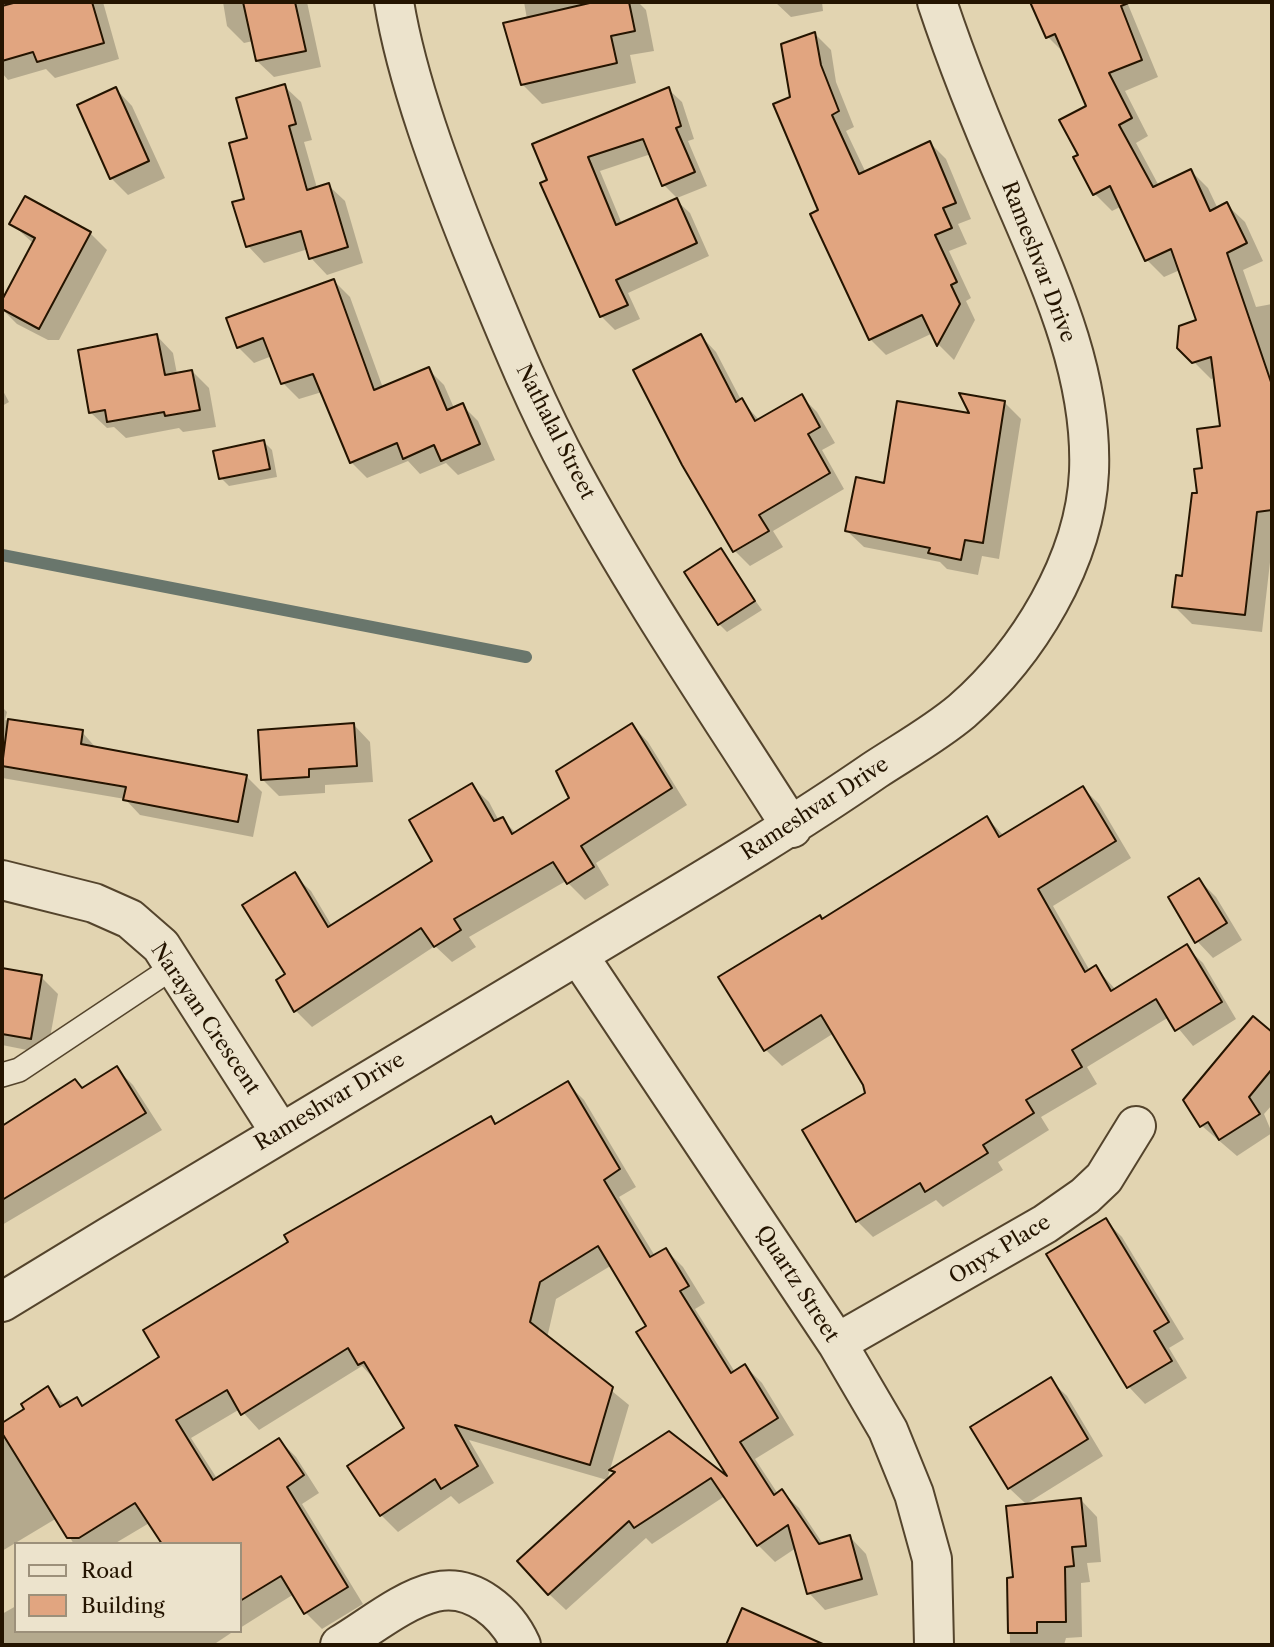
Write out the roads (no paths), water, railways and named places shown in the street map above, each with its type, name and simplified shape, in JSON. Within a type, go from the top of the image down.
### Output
[{"type":"street","name":"Nathalal Street","points":[[394,2],[433,144],[485,279],[538,404],[572,471],[652,607],[792,828]]},
{"type":"street","name":"Rameshvar Drive","points":[[2,1302],[280,1132],[792,828],[962,711],[1014,655],[1054,594],[1079,529],[1089,473],[1086,416],[1074,355],[1052,288],[964,81],[937,2]]},
{"type":"street","name":"Narayan Crescent","points":[[2,880],[94,903],[130,919],[161,946],[280,1132]]},
{"type":"street","name":"Quartz Street","points":[[578,955],[836,1343],[888,1430],[914,1494],[932,1559],[934,1645]]},
{"type":"street","name":"Onyx Place","points":[[836,1343],[1045,1224],[1085,1196],[1104,1178],[1136,1126]]},
{"type":"street","points":[[340,1645],[411,1602],[434,1592],[451,1591],[484,1601],[505,1619],[521,1645]]},
{"type":"lane","points":[[2,1075],[19,1070],[175,966]]},
{"type":"waterway","points":[[2,555],[526,657]]}]
